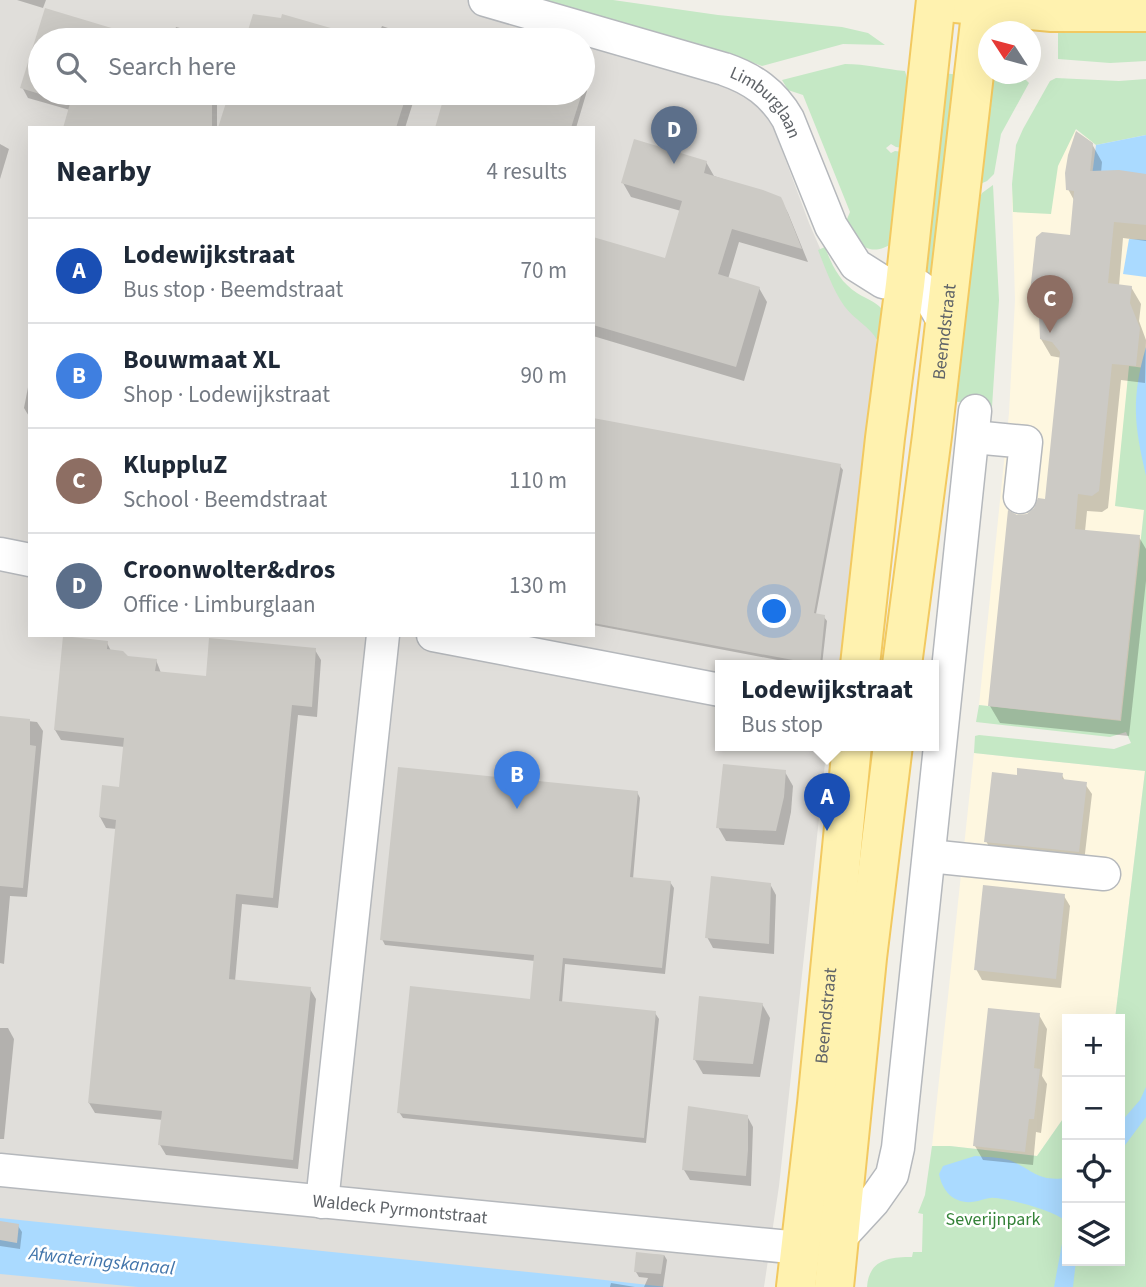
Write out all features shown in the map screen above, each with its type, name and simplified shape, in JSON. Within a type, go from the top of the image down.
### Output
[{"type":"main road","points":[[861,660],[905,285],[932,0],[1064,12],[1146,12]]},
{"type":"main road","name":"Beemdstraat","points":[[903,660],[945,324],[981,3]]},
{"type":"main road","name":"Beemdstraat","points":[[798,1272],[851,751]]},
{"type":"main road","name":"Beemdstraat","points":[[834,1286],[867,958],[892,751]]},
{"type":"street","name":"Limburglaan","points":[[485,0],[582,28]]},
{"type":"street","name":"Limburglaan","points":[[595,32],[750,79],[779,103],[831,226],[856,265],[883,282],[918,285],[927,293],[945,324]]},
{"type":"street","points":[[939,709],[974,424],[1026,442],[1020,497]]},
{"type":"street","points":[[0,554],[28,560]]},
{"type":"street","points":[[322,1202],[383,637]]},
{"type":"street","points":[[443,637],[715,689]]},
{"type":"street","points":[[838,1240],[873,1202],[892,1175],[898,1147],[928,866],[935,751]]},
{"type":"street","points":[[928,866],[1101,883]]},
{"type":"street","name":"Waldeck Pyrmontstraat","points":[[0,1170],[322,1202],[798,1272]]},
{"type":"shaded area","points":[[0,0],[501,0],[591,28],[28,28],[28,105],[595,105],[595,29],[738,74],[774,129],[809,223],[843,301],[876,336],[876,439],[841,660],[715,660],[715,751],[826,751],[779,1186],[764,1287],[0,1287]]},
{"type":"shaded area","points":[[1074,129],[1093,142],[1090,175],[1146,174],[1146,363],[1115,506],[1144,509],[1121,721],[979,705],[1009,413],[1015,300],[1012,198],[1015,152],[1016,147]]},
{"type":"shaded area","points":[[974,753],[1145,771],[1116,1014],[1062,1014],[1062,1120],[1037,1156],[932,1146]]},
{"type":"green space","points":[[545,0],[613,0],[718,15],[842,27],[868,33],[885,45],[843,44],[762,66]]},
{"type":"green space","points":[[1146,23],[1146,61],[1110,63],[1058,59],[1058,26]]},
{"type":"green space","points":[[845,64],[905,71],[908,81],[910,149],[891,144],[886,148],[891,153],[910,153],[893,243],[884,248],[864,247],[845,224],[850,212],[803,95],[788,90],[782,80]]},
{"type":"green space","points":[[943,73],[960,75],[934,284],[923,276]]},
{"type":"green space","points":[[1056,78],[1119,81],[1146,79],[1146,135],[1096,145],[1076,129],[1058,166],[1051,214],[1013,212],[1012,184],[1016,145],[1050,81]]},
{"type":"green space","points":[[990,84],[1028,84],[1001,134],[994,174],[978,185]]},
{"type":"green space","points":[[993,185],[999,300],[992,407],[948,401],[978,201],[982,193]]},
{"type":"green space","points":[[825,247],[841,279],[885,313],[872,398],[877,340],[845,307],[837,294],[818,250]]},
{"type":"green space","name":"Severijnpark","points":[[1146,363],[1146,1287],[867,1287],[872,1271],[881,1262],[912,1257],[913,1252],[922,1252],[923,1214],[918,1213],[925,1195],[932,1146],[1037,1156],[1062,1120],[1062,1266],[1125,1266],[1125,1014],[1116,1014],[1145,771],[974,753],[975,736],[979,735],[1114,749],[1131,743],[1126,732],[1110,737],[976,722],[979,705],[1121,721],[1144,510],[1115,506],[1129,366],[1145,368]]},
{"type":"water","points":[[1146,135],[1146,178],[1092,176],[1096,145]]},
{"type":"water","points":[[1129,239],[1146,240],[1146,277],[1123,274]]},
{"type":"water","points":[[1146,347],[1146,476],[1137,426],[1136,397]]},
{"type":"water","points":[[1146,1087],[1146,1117],[1125,1145],[1125,1117],[1140,1100]]},
{"type":"water","points":[[975,1156],[996,1158],[1009,1160],[1042,1177],[1062,1178],[1062,1218],[1010,1200],[957,1200],[948,1193],[941,1181],[939,1174],[943,1166]]},
{"type":"water","name":"Afwateringskanaal","points":[[0,1218],[666,1287],[138,1287],[0,1274]]},
{"type":"water","points":[[1062,1244],[1062,1266],[1075,1266],[1073,1287],[1054,1287]]},
{"type":"building","points":[[45,8],[111,28],[39,28]]},
{"type":"building","points":[[253,14],[281,18],[282,14],[331,28],[249,28]]},
{"type":"building","points":[[28,62],[28,90],[20,88]]},
{"type":"building","points":[[70,105],[212,105],[212,126],[64,126]]},
{"type":"building","points":[[225,105],[403,105],[397,126],[219,126]]},
{"type":"building","points":[[442,105],[578,105],[572,126],[436,126]]},
{"type":"building","points":[[1076,131],[1093,143],[1090,171],[1119,170],[1146,174],[1146,225],[1114,222],[1108,283],[1132,286],[1130,303],[1140,328],[1136,366],[1112,364],[1099,491],[1092,496],[1078,494],[1075,529],[1140,535],[1120,720],[988,706],[1008,510],[1017,515],[1027,514],[1034,508],[1038,498],[1045,499],[1060,352],[1052,342],[1040,339],[1039,315],[1029,302],[1036,237],[1042,232],[1070,235],[1074,191],[1066,190],[1065,173]]},
{"type":"building","points":[[634,139],[707,161],[704,173],[781,197],[802,249],[732,229],[718,274],[760,287],[736,367],[595,326],[595,238],[665,258],[682,201],[621,183]]},
{"type":"building","points":[[595,418],[841,464],[814,613],[825,615],[820,660],[793,660],[595,623]]},
{"type":"building","points":[[63,637],[108,641],[107,649],[123,651],[128,656],[157,659],[155,671],[206,676],[209,638],[316,648],[312,707],[292,705],[273,898],[236,894],[229,979],[311,987],[293,1160],[158,1145],[162,1111],[88,1103],[116,820],[99,817],[102,785],[119,787],[124,738],[54,730]]},
{"type":"building","points":[[0,716],[30,719],[30,745],[36,746],[23,888],[0,886]]},
{"type":"building","points":[[723,764],[786,770],[784,797],[776,831],[716,828]]},
{"type":"building","points":[[398,767],[638,791],[630,877],[671,881],[662,968],[563,958],[559,1001],[656,1011],[644,1138],[397,1113],[410,986],[530,999],[534,955],[380,940]]},
{"type":"building","points":[[1017,768],[1063,773],[1062,779],[1087,782],[1079,852],[984,842],[992,772],[1017,775]]},
{"type":"building","points":[[711,876],[771,883],[769,944],[705,938]]},
{"type":"building","points":[[983,885],[1065,894],[1056,979],[974,970]]},
{"type":"building","points":[[699,996],[763,1003],[753,1064],[693,1060]]},
{"type":"building","points":[[988,1008],[1040,1013],[1034,1068],[1040,1069],[1034,1119],[1029,1119],[1025,1152],[973,1146]]},
{"type":"building","points":[[688,1106],[748,1115],[746,1176],[682,1170]]},
{"type":"building","points":[[0,1221],[19,1224],[17,1243],[0,1240]]},
{"type":"building","points":[[636,1252],[664,1255],[661,1274],[634,1272]]},
{"type":"place","name":"Croonwolter&dros","points":[[674,164]]},
{"type":"place","name":"KluppluZ","points":[[1050,333]]},
{"type":"place","name":"Bouwmaat XL","points":[[517,809]]},
{"type":"place","name":"Lodewijkstraat","points":[[827,831]]}]
